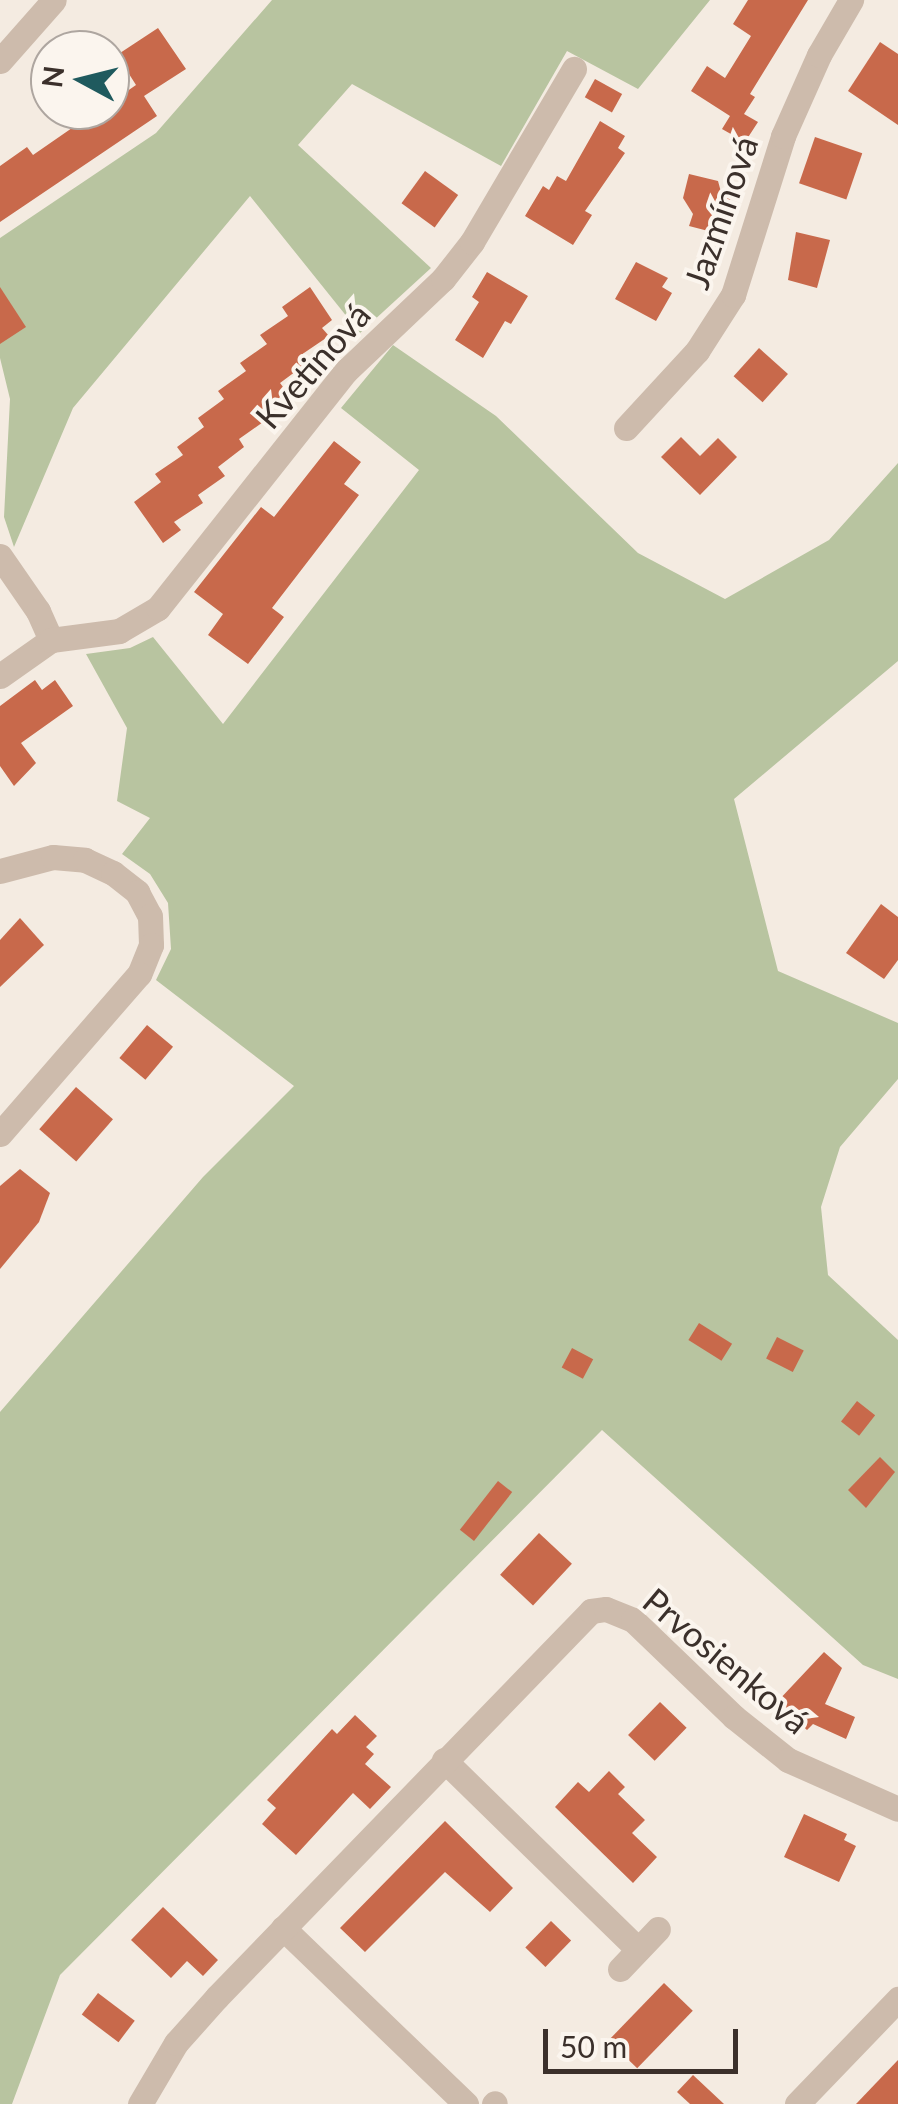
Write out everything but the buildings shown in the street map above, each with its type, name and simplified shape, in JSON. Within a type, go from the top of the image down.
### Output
[{"type":"street","points":[[0,61],[54,0]]},
{"type":"street","name":"Jazmínová","points":[[626,428],[697,351],[733,294],[783,136],[819,55],[851,0]]},
{"type":"street","name":"Kvetinová","points":[[0,676],[51,640],[119,631],[158,608],[346,371],[443,279],[472,242],[574,69]]},
{"type":"street","points":[[0,556],[38,611],[51,640]]},
{"type":"street","points":[[0,871],[53,858],[84,860],[113,873],[137,892],[150,916],[151,946],[140,974],[0,1134]]},
{"type":"street","name":"Prvosienková","points":[[140,2104],[176,2042],[580,1618],[606,1609],[633,1620],[761,1741],[788,1760],[898,1809]]},
{"type":"street","points":[[444,1760],[638,1950]]},
{"type":"street","points":[[284,1928],[466,2104]]},
{"type":"street","points":[[620,1968],[658,1929]]},
{"type":"street","points":[[797,2104],[898,1999]]},
{"type":"green space","points":[[272,0],[710,0],[638,89],[567,51],[501,166],[352,84],[298,145],[431,268],[360,333],[250,196],[73,408],[14,547],[4,517],[10,399],[0,358],[0,238],[156,133]]},
{"type":"green space","points":[[393,345],[496,416],[638,553],[725,599],[829,540],[898,463],[898,661],[734,799],[778,971],[898,1023],[898,1079],[840,1147],[821,1207],[828,1275],[898,1340],[898,1679],[863,1665],[602,1430],[60,1975],[12,2104],[0,2104],[0,1412],[203,1177],[294,1086],[156,980],[171,949],[168,903],[150,874],[122,854],[150,818],[117,801],[127,728],[86,654],[130,648],[153,637],[223,724],[419,470],[341,408]]}]
